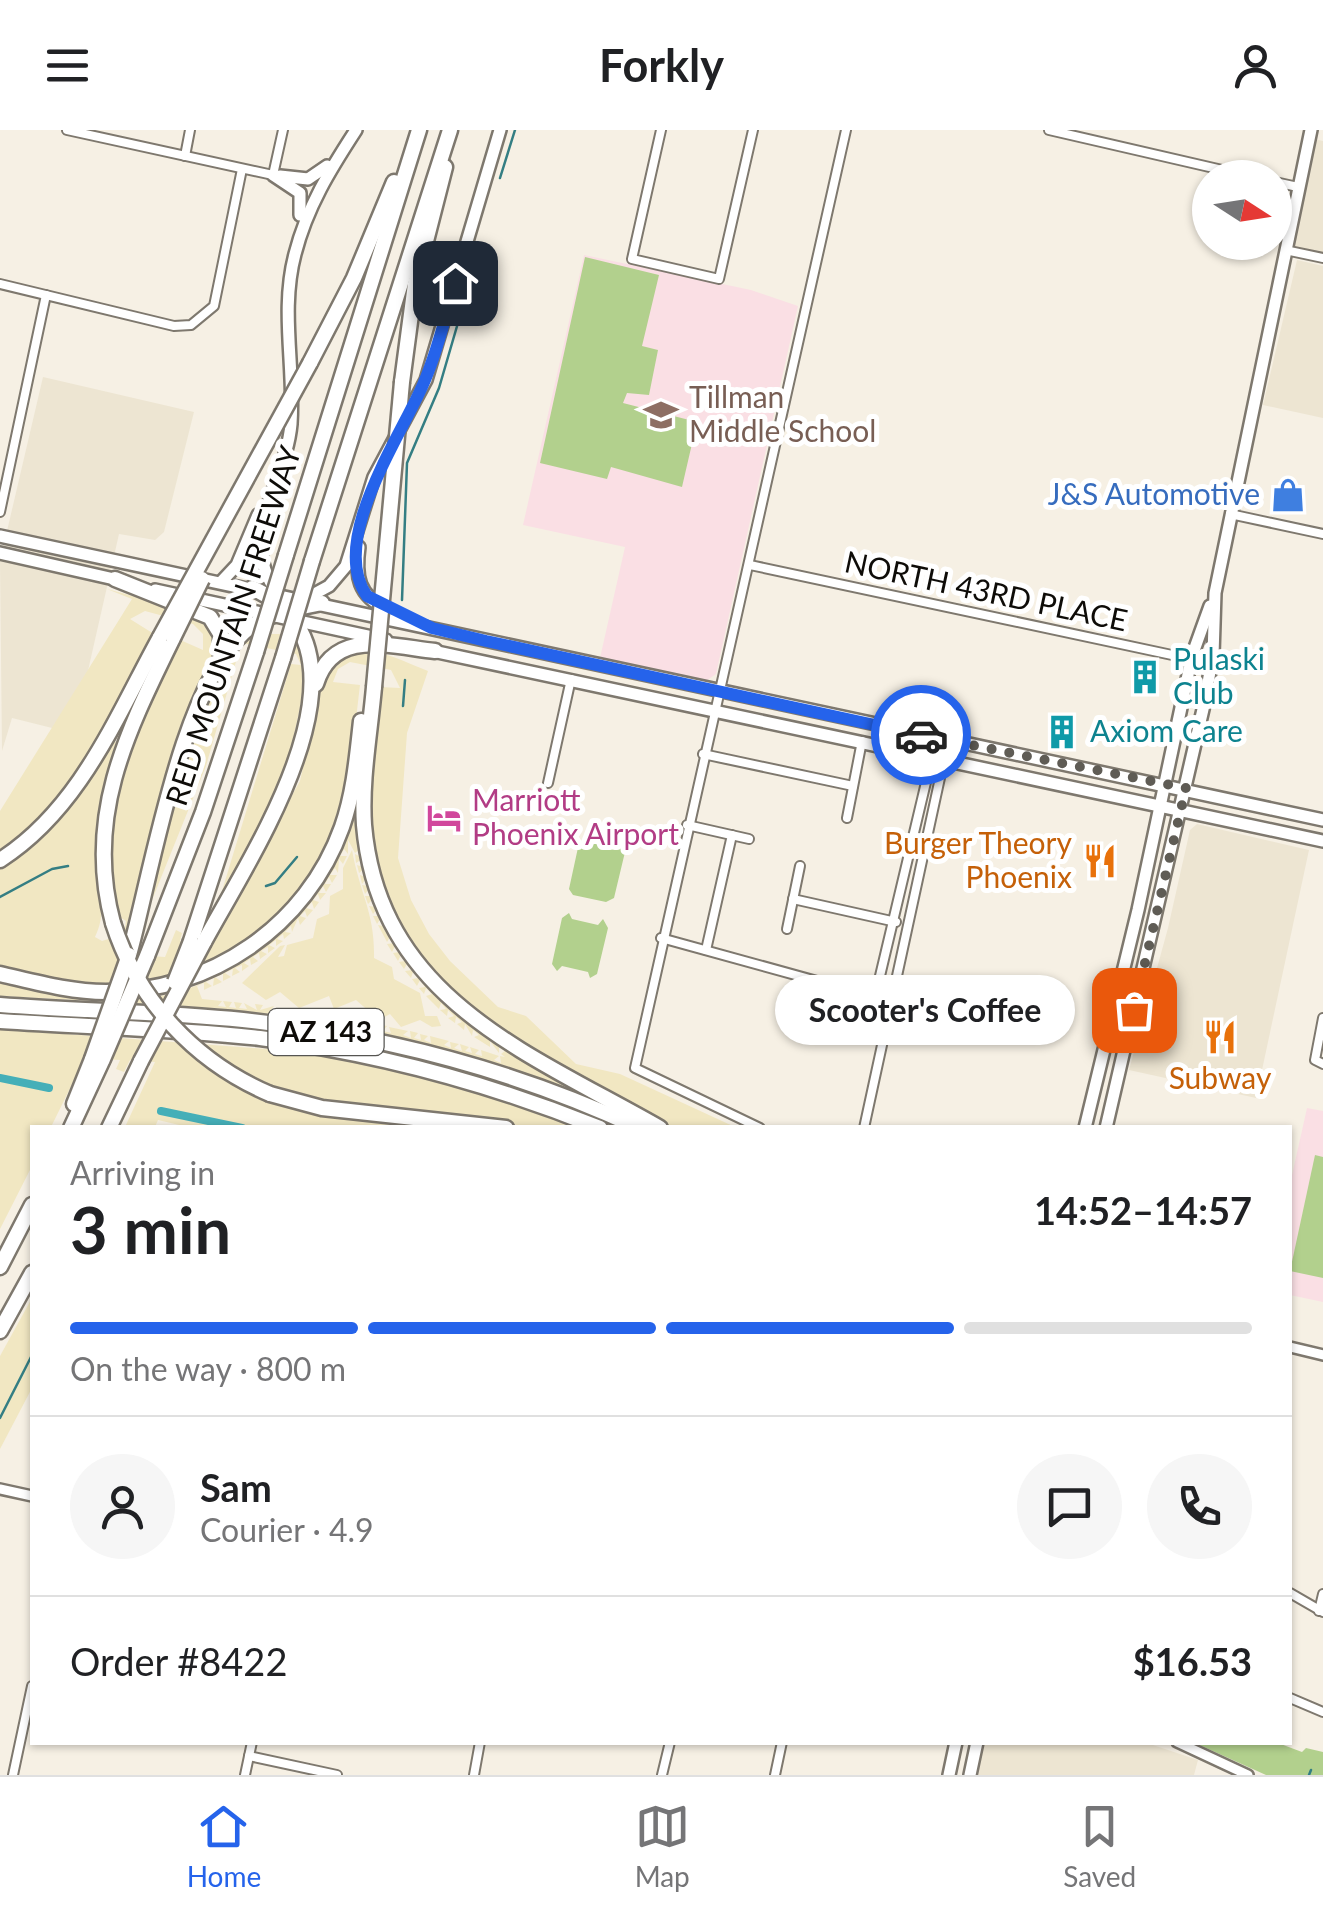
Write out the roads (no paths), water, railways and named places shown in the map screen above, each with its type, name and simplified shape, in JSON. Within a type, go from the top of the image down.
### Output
[{"type":"highway","points":[[416,130],[364,256],[167,638],[108,789],[102,855],[114,923],[139,982],[172,1026],[212,1062],[270,1094],[322,1108],[478,1125]]},
{"type":"highway","name":"RED MOUNTAIN FREEWAY","points":[[97,1059],[148,956],[203,812],[416,130]]},
{"type":"highway","points":[[452,130],[415,284],[402,382],[370,687],[366,836],[380,896],[408,952],[439,990],[475,1022],[655,1125]]},
{"type":"highway","name":"RED MOUNTAIN FREEWAY","points":[[198,941],[312,561],[452,130]]},
{"type":"highway","points":[[69,1125],[97,1059],[182,754],[214,676],[222,642],[210,617],[115,579]]},
{"type":"highway","points":[[252,588],[288,608],[311,661],[303,728]]},
{"type":"highway","points":[[214,676],[242,634],[288,608],[322,603]]},
{"type":"highway","points":[[0,860],[41,828],[70,796],[167,638]]},
{"type":"highway","points":[[110,1125],[198,941],[279,806],[322,667],[334,652],[359,644],[435,651]]},
{"type":"highway","points":[[0,974],[81,991],[138,990],[204,972],[264,936],[306,894],[339,835],[353,788],[370,687]]},
{"type":"highway","name":"AZ 143","points":[[0,1005],[216,1018],[327,1032],[476,1067],[631,1125]]},
{"type":"highway","name":"AZ 143","points":[[0,1021],[232,1035],[341,1051],[489,1088],[592,1125]]},
{"type":"highway","points":[[0,1267],[30,1209]]},
{"type":"highway","points":[[0,1331],[30,1277]]},
{"type":"main road","name":"RED MOUNTAIN FREEWAY","points":[[284,462],[292,412],[290,274],[312,203],[356,130]]},
{"type":"main road","points":[[0,553],[250,610],[288,608],[329,586],[342,572],[380,465],[430,367],[500,130]]},
{"type":"main road","points":[[1292,216],[1310,130]]},
{"type":"main road","points":[[273,175],[312,178],[344,149]]},
{"type":"main road","points":[[273,175],[298,190],[303,200],[292,240],[290,274]]},
{"type":"main road","points":[[1107,1125],[1186,788],[1213,655],[1215,593],[1283,260]]},
{"type":"main road","points":[[222,582],[239,561],[284,462]]},
{"type":"main road","points":[[284,462],[259,544],[264,571],[288,608],[319,626],[1323,841]]},
{"type":"main road","points":[[366,503],[357,564],[361,588],[378,604],[432,628]]},
{"type":"main road","points":[[0,536],[252,588]]},
{"type":"main road","points":[[1086,1125],[1192,656],[1215,593]]},
{"type":"main road","points":[[322,603],[721,693],[1186,788],[1323,820]]},
{"type":"main road","points":[[556,657],[571,678]]},
{"type":"main road","points":[[571,678],[585,671],[653,678]]},
{"type":"main road","points":[[1113,1008],[1134,1010]]},
{"type":"main road","points":[[1108,1030],[1128,1034]]},
{"type":"main road","points":[[949,1775],[955,1745]]},
{"type":"main road","points":[[970,1775],[976,1745]]},
{"type":"street","points":[[67,130],[97,133],[273,175],[283,130]]},
{"type":"street","points":[[184,156],[190,130]]},
{"type":"street","points":[[661,130],[632,259],[719,279],[752,130]]},
{"type":"street","points":[[754,1125],[634,1068],[846,130]]},
{"type":"street","points":[[1050,130],[1192,163]]},
{"type":"street","points":[[0,284],[174,326],[191,325],[205,318],[214,306],[242,168]]},
{"type":"street","points":[[1292,186],[1298,187]]},
{"type":"street","points":[[1292,251],[1323,258]]},
{"type":"street","points":[[0,512],[46,295]]},
{"type":"street","points":[[1230,514],[1323,534]]},
{"type":"street","name":"NORTH 43RD PLACE","points":[[750,565],[1192,656],[1213,655]]},
{"type":"street","points":[[548,782],[571,678]]},
{"type":"street","points":[[847,818],[862,741]]},
{"type":"street","points":[[661,938],[876,997],[938,758],[948,741]]},
{"type":"street","points":[[703,754],[853,786]]},
{"type":"street","points":[[865,1125],[938,758]]},
{"type":"street","points":[[687,824],[749,839]]},
{"type":"street","points":[[706,950],[732,835]]},
{"type":"street","points":[[786,929],[800,866]]},
{"type":"street","points":[[793,899],[896,922]]},
{"type":"street","points":[[1319,1062],[1323,1018]]},
{"type":"street","points":[[1292,1347],[1323,1355]]},
{"type":"street","points":[[0,1489],[30,1496]]},
{"type":"street","points":[[1292,1594],[1321,1612],[1323,1594]]},
{"type":"street","points":[[13,1775],[30,1695]]},
{"type":"street","points":[[1292,1699],[1323,1712]]},
{"type":"street","points":[[245,1775],[251,1745]]},
{"type":"street","points":[[474,1775],[479,1745]]},
{"type":"street","points":[[662,1775],[669,1745]]},
{"type":"street","points":[[775,1775],[781,1745]]},
{"type":"street","points":[[1183,1745],[1248,1775]]},
{"type":"street","points":[[249,1756],[337,1775]]},
{"type":"waterway","points":[[500,178],[515,130]]},
{"type":"waterway","points":[[402,600],[407,463],[439,388],[469,285]]},
{"type":"waterway","points":[[403,706],[405,680]]},
{"type":"waterway","points":[[266,886],[275,883],[297,857]]},
{"type":"waterway","points":[[0,897],[52,869],[68,866]]},
{"type":"waterway","points":[[0,1078],[49,1088]]},
{"type":"waterway","points":[[161,1111],[228,1125]]},
{"type":"waterway","points":[[0,1418],[30,1359]]},
{"type":"waterway","points":[[1309,1775],[1311,1770]]},
{"type":"place","name":"Tillman Middle School","points":[[661,415]]},
{"type":"place","name":"J&S Automotive","points":[[1288,495]]},
{"type":"place","name":"Pulaski Club","points":[[1145,677]]},
{"type":"place","name":"Axiom Care","points":[[1062,732]]},
{"type":"place","name":"Marriott Phoenix Airport","points":[[444,818]]},
{"type":"place","name":"Burger Theory Phoenix","points":[[1100,861]]},
{"type":"place","name":"Scooter's Coffee","points":[[1134,1010]]},
{"type":"place","name":"Subway","points":[[1220,1037]]}]
